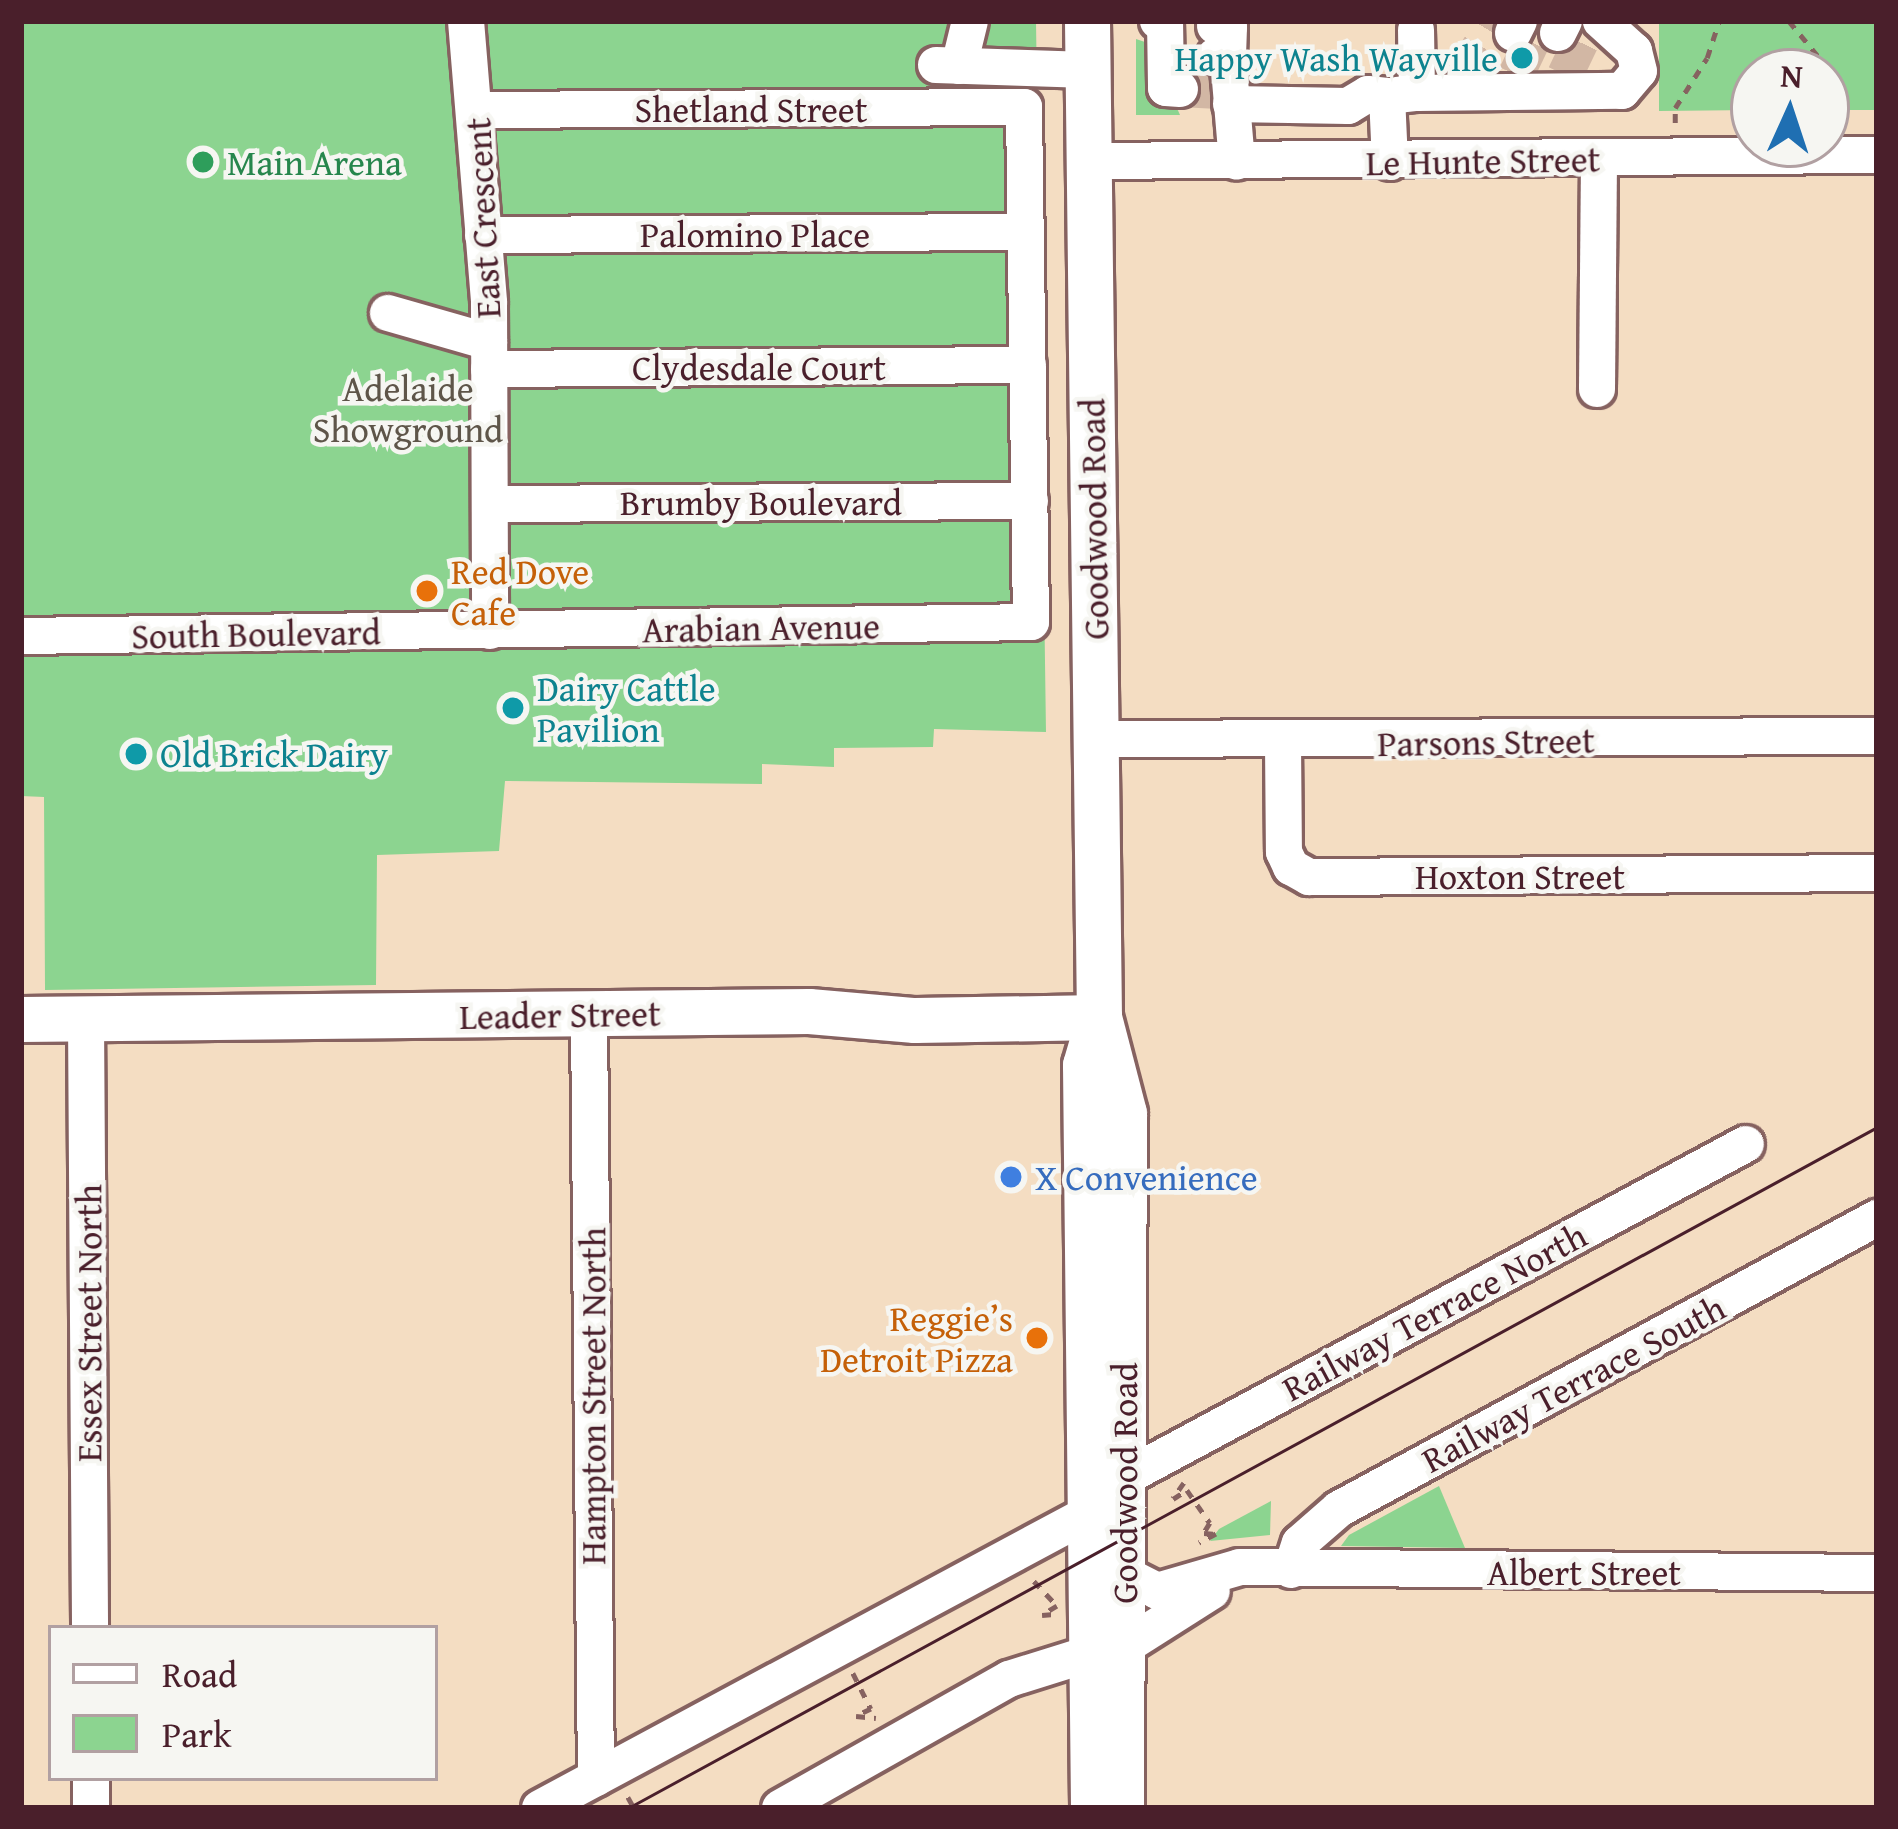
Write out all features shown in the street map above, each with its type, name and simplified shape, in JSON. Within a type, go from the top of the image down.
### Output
[{"type":"main road","name":"Goodwood Road","points":[[1087,21],[1099,1017],[1124,1112],[1143,1483],[1106,1579],[1092,1641],[1093,1808]]},
{"type":"main road","name":"Leader Street","points":[[21,1019],[589,1014],[1099,1017]]},
{"type":"main road","name":"Goodwood Road","points":[[1099,1017],[1084,1065],[1086,1515],[1106,1579]]},
{"type":"main road","name":"Goodwood Road","points":[[1092,1641],[1121,1808]]},
{"type":"street","name":"East Crescent","points":[[466,21],[477,110],[489,356],[490,631]]},
{"type":"street","points":[[970,21],[947,66],[1088,70]]},
{"type":"street","points":[[1196,57],[1348,106],[1368,94],[1493,86],[1622,91],[1639,70],[1634,51],[1556,26]]},
{"type":"street","points":[[1416,30],[1493,86]]},
{"type":"street","points":[[1196,57],[1237,162]]},
{"type":"street","points":[[1390,162],[1493,86]]},
{"type":"street","name":"Shetland Street","points":[[477,110],[1024,107],[1026,232]]},
{"type":"street","name":"Le Hunte Street","points":[[1088,161],[1861,155]]},
{"type":"street","points":[[1598,389],[1599,158]]},
{"type":"street","points":[[1026,232],[1030,501]]},
{"type":"street","name":"Palomino Place","points":[[484,235],[1026,232]]},
{"type":"street","name":"Clydesdale Court","points":[[388,313],[489,356],[1028,365]]},
{"type":"street","name":"Brumby Boulevard","points":[[493,504],[1030,501]]},
{"type":"street","name":"Arabian Avenue","points":[[490,631],[1031,622],[1030,501]]},
{"type":"street","name":"South Boulevard","points":[[21,636],[490,631]]},
{"type":"street","name":"Parsons Street","points":[[1095,739],[1283,744],[1877,736]]},
{"type":"street","name":"Hoxton Street","points":[[1283,744],[1284,852],[1291,868],[1309,878],[1877,873]]},
{"type":"street","name":"Hampton Street North","points":[[589,1014],[596,1778]]},
{"type":"street","name":"Essex Street North","points":[[86,1019],[90,1625]]},
{"type":"street","name":"Railway Terrace North","points":[[1143,1483],[1746,1144]]},
{"type":"street","name":"Railway Terrace South","points":[[1291,1570],[1300,1543],[1339,1509],[1877,1218]]},
{"type":"street","points":[[539,1808],[856,1659],[1015,1552],[1086,1515]]},
{"type":"street","points":[[1015,1552],[1058,1550],[1106,1579]]},
{"type":"street","name":"Albert Street","points":[[1106,1579],[1157,1591],[1230,1567],[1877,1574]]},
{"type":"street","name":"Albert Street","points":[[1092,1641],[1217,1589],[1291,1570]]},
{"type":"street","points":[[780,1808],[1009,1679],[1092,1641]]},
{"type":"path","points":[[1676,157],[1675,108],[1707,58],[1719,21]]},
{"type":"path","points":[[1789,21],[1844,95],[1861,155]]},
{"type":"path","points":[[1143,1483],[1181,1478],[1185,1486],[1173,1499],[1187,1490],[1210,1523],[1204,1533],[1216,1534],[1190,1548],[1194,1558]]},
{"type":"path","points":[[1015,1552],[1026,1571],[1036,1567],[1030,1577],[1058,1606],[1045,1619],[1059,1612],[1092,1641]]},
{"type":"path","points":[[856,1659],[853,1673],[871,1709],[856,1716],[873,1713],[893,1748]]},
{"type":"green space","name":"Adelaide Showground","points":[[21,21],[1036,21],[1046,732],[934,729],[933,747],[834,748],[834,767],[762,764],[762,784],[505,781],[499,851],[377,855],[376,985],[45,990],[44,797],[21,796]]},
{"type":"green space","points":[[1659,21],[1877,21],[1877,110],[1850,110],[1850,48],[1730,48],[1730,110],[1659,111]]},
{"type":"green space","points":[[1136,39],[1148,43],[1180,115],[1136,115]]},
{"type":"green space","points":[[1439,1486],[1465,1548],[1341,1546],[1349,1535]]},
{"type":"green space","points":[[1271,1501],[1270,1535],[1210,1541],[1219,1529]]},
{"type":"tunnel","points":[[1462,77],[1495,21]]},
{"type":"tunnel","points":[[1516,75],[1536,33]]},
{"type":"tunnel","points":[[1565,75],[1585,33]]},
{"type":"tunnel","points":[[1180,89],[1214,91]]},
{"type":"tram line","points":[[628,1808],[1877,1127]]},
{"type":"place","name":"Happy Wash Wayville","points":[[1522,58]]},
{"type":"place","name":"Main Arena","points":[[203,162]]},
{"type":"place","name":"Red Dove Cafe","points":[[427,591]]},
{"type":"place","name":"Dairy Cattle Pavilion","points":[[513,708]]},
{"type":"place","name":"Old Brick Dairy","points":[[136,754]]},
{"type":"place","name":"X Convenience","points":[[1011,1177]]},
{"type":"place","name":"Reggie’s Detroit Pizza","points":[[1037,1338]]}]
